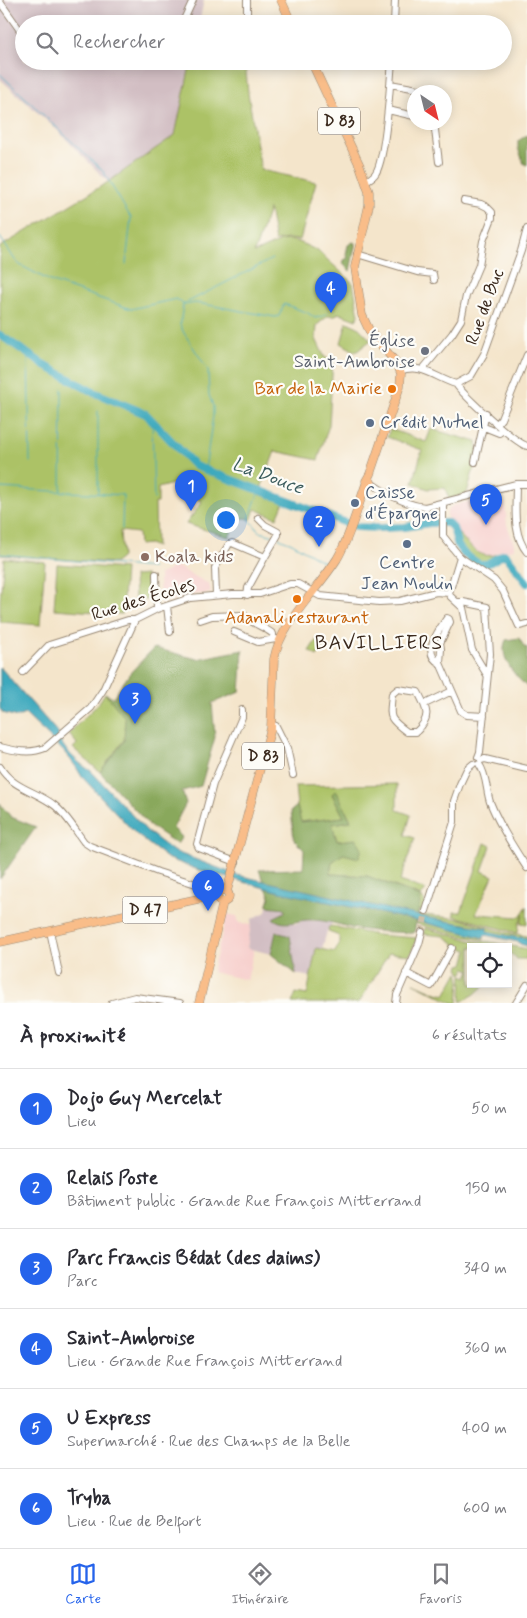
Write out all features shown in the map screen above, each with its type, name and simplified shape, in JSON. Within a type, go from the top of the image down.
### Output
[{"type":"main road","points":[[281,0],[288,15]]},
{"type":"main road","name":"D 83","points":[[227,891],[271,724],[276,639],[336,560],[368,482],[400,386],[398,364],[370,332],[364,322],[355,276],[357,254],[369,205],[369,192],[366,181],[315,70]]},
{"type":"main road","points":[[199,1003],[223,902],[228,899],[229,895],[224,889],[217,893],[218,899],[223,902]]},
{"type":"main road","name":"D 47","points":[[0,942],[217,893]]},
{"type":"street","points":[[186,15],[193,0]]},
{"type":"street","points":[[247,15],[248,0]]},
{"type":"street","points":[[394,15],[395,0]]},
{"type":"street","points":[[0,2],[15,23]]},
{"type":"street","points":[[366,181],[376,175],[380,165],[391,70]]},
{"type":"street","points":[[390,84],[407,87]]},
{"type":"street","points":[[388,110],[407,114]]},
{"type":"street","points":[[435,130],[439,162]]},
{"type":"street","points":[[423,369],[461,320],[466,296],[479,265],[483,241],[492,218],[492,212],[487,207],[464,201]]},
{"type":"street","name":"Rue de Buc","points":[[456,384],[471,376],[484,354],[527,229]]},
{"type":"street","points":[[357,254],[417,272],[433,274],[434,280]]},
{"type":"street","points":[[497,424],[501,419],[527,355]]},
{"type":"street","points":[[400,371],[411,368],[423,369],[456,384],[512,438],[527,446]]},
{"type":"street","points":[[475,462],[486,413]]},
{"type":"street","points":[[484,427],[499,433],[503,430]]},
{"type":"street","points":[[368,482],[383,492],[414,506],[425,507],[443,504],[516,484],[527,484]]},
{"type":"street","points":[[516,484],[517,534],[527,552]]},
{"type":"street","points":[[443,504],[443,536],[446,541],[460,557],[494,580],[503,590],[518,626],[527,624]]},
{"type":"street","points":[[247,594],[248,588],[278,535],[278,532],[265,525],[258,518]]},
{"type":"street","points":[[216,595],[215,568],[229,544],[232,543],[265,557]]},
{"type":"street","points":[[460,557],[449,593],[465,613],[472,650],[487,675]]},
{"type":"street","points":[[156,574],[157,609]]},
{"type":"street","name":"Rue des Écoles","points":[[23,672],[49,645],[128,620],[134,622],[140,616],[190,598],[270,592],[290,584],[298,584],[322,596],[379,602],[400,601],[436,592],[449,593]]},
{"type":"street","points":[[458,602],[487,608],[491,640],[478,761],[483,769],[489,800],[497,819],[527,868]]},
{"type":"street","points":[[167,606],[170,632]]},
{"type":"street","points":[[200,620],[212,616],[244,615],[250,621],[268,630],[276,639],[258,642],[234,632]]},
{"type":"street","points":[[440,663],[434,660],[431,653],[433,640],[447,618],[450,622],[440,643],[440,663],[461,711],[467,715],[484,716]]},
{"type":"street","points":[[0,747],[36,752],[51,743],[91,708],[103,690],[134,622]]},
{"type":"street","points":[[398,689],[418,692],[425,704],[427,712],[425,724],[416,732],[407,732],[393,721],[390,716],[392,694],[398,689]]},
{"type":"street","points":[[425,704],[452,691]]},
{"type":"street","points":[[235,866],[200,848],[197,844],[213,784],[242,717],[242,710]]},
{"type":"street","points":[[271,724],[276,726],[286,748],[293,775]]},
{"type":"street","points":[[426,911],[454,822],[454,800],[467,769],[478,761],[485,759],[527,769]]},
{"type":"street","points":[[0,767],[5,776],[13,783],[54,804],[84,842],[90,846],[217,893]]},
{"type":"street","points":[[50,931],[59,973]]},
{"type":"street","points":[[396,1003],[397,995],[419,944],[422,932]]},
{"type":"street","points":[[406,973],[431,986],[452,948]]},
{"type":"street","points":[[516,1003],[527,985]]},
{"type":"street","points":[[112,1003],[127,1001],[135,997],[180,1003]]},
{"type":"shaded area","points":[[0,0],[204,0],[201,15],[15,15],[15,70],[189,70],[175,135],[108,182],[58,131],[0,79]]},
{"type":"shaded area","points":[[488,496],[497,496],[505,503],[507,525],[514,544],[514,549],[501,551],[490,556],[477,553],[458,533],[456,525],[447,518],[447,512],[452,506]]},
{"type":"shaded area","points":[[174,565],[209,584],[211,593],[189,595],[160,604],[159,574],[168,571]]},
{"type":"shaded area","points":[[267,906],[285,907],[285,912],[294,924],[306,920],[333,922],[328,928],[322,949],[316,948],[310,977],[296,974],[290,936],[276,932],[271,954],[247,948],[252,919],[266,912]]},
{"type":"shaded area","points":[[227,914],[237,916],[239,923],[251,925],[247,948],[254,950],[247,980],[212,972]]},
{"type":"green space","points":[[189,70],[246,70],[261,170],[316,182],[300,240],[275,241],[269,209],[254,253],[281,241],[299,242],[318,251],[353,283],[359,315],[356,320],[338,313],[336,316],[328,316],[317,325],[316,339],[325,358],[333,359],[329,425],[318,460],[275,451],[259,494],[284,502],[277,518],[255,509],[251,520],[246,518],[238,519],[229,537],[186,524],[202,502],[176,483],[158,488],[158,503],[155,503],[156,547],[149,544],[139,545],[138,533],[120,531],[122,557],[115,563],[0,555],[0,247],[108,182],[175,135]]},
{"type":"green space","points":[[527,135],[527,165],[524,164],[518,148],[518,141]]},
{"type":"green space","points":[[353,242],[355,247],[350,271],[343,264],[344,260],[348,258],[346,254],[348,245]]},
{"type":"green space","points":[[347,322],[358,327],[371,340],[356,352],[341,343]]},
{"type":"green space","points":[[390,429],[426,442],[431,429],[477,442],[478,454],[467,493],[449,499],[445,488],[428,489],[413,483],[422,450],[387,437]]},
{"type":"green space","points":[[458,533],[475,551],[485,555],[498,554],[487,562],[475,560],[462,548],[459,543]]},
{"type":"green space","points":[[4,558],[45,562],[40,625],[0,622]]},
{"type":"green space","points":[[57,564],[125,569],[122,614],[54,609]]},
{"type":"green space","points":[[146,575],[147,600],[135,600],[134,576]]},
{"type":"green space","points":[[319,636],[327,641],[317,656],[309,651]]},
{"type":"green space","points":[[519,638],[525,648],[527,647],[527,687],[513,672],[504,653],[506,640]]},
{"type":"green space","points":[[154,648],[197,659],[243,650],[240,692],[212,703],[215,737],[201,786],[182,791],[186,803],[173,828],[182,837],[177,844],[150,826],[100,772],[124,741],[125,718],[105,693],[113,698],[130,673]]},
{"type":"green space","points":[[105,693],[125,717],[144,713],[100,772],[73,748],[77,744],[69,733],[98,704]]},
{"type":"green space","points":[[397,784],[397,810],[411,815],[405,835],[415,838],[400,881],[426,890],[421,896],[367,876],[330,874],[332,862],[343,854],[332,824],[351,821],[336,791],[332,794],[344,817],[300,822],[295,786]]},
{"type":"green space","points":[[336,790],[351,821],[332,824],[337,841],[356,839],[362,848],[359,858],[343,854],[332,862],[330,874],[367,876],[421,897],[414,933],[352,928],[318,920],[285,923],[273,918],[285,912],[285,908],[267,906],[270,897],[259,870],[303,869],[304,850],[294,840],[291,811],[297,806],[301,822],[344,817],[332,794]]},
{"type":"green space","points":[[0,804],[11,817],[36,827],[0,879]]},
{"type":"green space","points":[[485,843],[491,846],[482,871],[493,876],[476,914],[520,917],[527,906],[527,924],[521,923],[524,913],[519,924],[518,933],[454,916],[454,912],[461,912]]},
{"type":"green space","points":[[421,896],[426,904],[424,912],[418,911]]},
{"type":"green space","points":[[418,913],[461,919],[505,932],[527,936],[527,938],[486,931],[486,928],[424,917],[418,915]]},
{"type":"green space","points":[[417,921],[484,938],[484,940],[417,924]]},
{"type":"green space","points":[[330,926],[377,935],[417,938],[410,955],[389,953],[359,1003],[292,1003],[296,993],[307,995],[316,948],[335,952],[339,944],[339,936],[329,932],[328,928]]},
{"type":"green space","points":[[425,928],[473,941],[495,943],[467,943],[467,950],[454,946],[454,943],[444,936],[423,934]]},
{"type":"green space","points":[[276,932],[290,936],[296,974],[271,954]]},
{"type":"green space","points":[[512,946],[527,949],[527,959],[516,959],[512,955]]},
{"type":"green space","points":[[467,954],[467,969],[465,968],[461,974],[459,970],[460,965],[464,964]]},
{"type":"green space","points":[[458,972],[460,982],[458,1003],[453,1003],[414,983],[445,995]]},
{"type":"green space","points":[[462,975],[467,977],[467,988],[482,988],[461,1002]]},
{"type":"water","points":[[0,667],[58,733],[59,738],[70,754],[91,771],[147,831],[173,851],[237,875],[424,917],[487,928],[487,931],[519,938],[527,938],[527,946],[518,942],[485,935],[484,938],[422,922],[280,892],[196,869],[167,858],[137,835],[82,777],[64,751],[25,714],[17,717],[3,713],[0,709]]},
{"type":"waterway","points":[[0,74],[103,171],[131,218],[126,264]]},
{"type":"waterway","points":[[0,237],[20,265],[50,281],[131,309],[176,299],[181,302],[183,305],[180,325],[208,370],[209,395],[213,406],[213,416],[205,470]]},
{"type":"waterway","points":[[184,304],[272,259]]},
{"type":"waterway","points":[[184,305],[203,304],[275,317],[279,316],[284,304],[308,313],[315,318],[323,316],[328,312]]},
{"type":"waterway","name":"La Douce","points":[[0,335],[46,366],[91,391],[146,414],[195,466],[357,527],[405,527],[429,523],[448,523],[453,528],[458,546],[464,554],[479,564],[487,564],[504,554],[527,583]]},
{"type":"waterway","points":[[28,354],[30,462]]},
{"type":"waterway","points":[[61,491],[62,389]]},
{"type":"waterway","points":[[98,411],[98,493]]},
{"type":"waterway","points":[[152,420],[154,499]]},
{"type":"waterway","points":[[0,488],[123,495],[122,529]]},
{"type":"waterway","points":[[259,491],[249,519],[260,532],[274,536]]},
{"type":"waterway","points":[[279,538],[292,543],[327,564]]},
{"type":"waterway","points":[[0,554],[152,568]]},
{"type":"tunnel","points":[[422,932],[426,911]]},
{"type":"place","name":"Saint-Ambroise","points":[[331,313]]},
{"type":"place","name":"Église Saint-Ambroise","points":[[425,351]]},
{"type":"place","name":"Bar de la Mairie","points":[[392,389]]},
{"type":"place","name":"Crédit Mutuel","points":[[370,423]]},
{"type":"place","name":"Caisse d'Épargne","points":[[355,503]]},
{"type":"place","name":"Dojo Guy Mercelat","points":[[191,511]]},
{"type":"place","name":"U Express","points":[[486,525]]},
{"type":"place","name":"Centre Jean Moulin","points":[[407,544]]},
{"type":"place","name":"Relais Poste","points":[[319,547]]},
{"type":"place","name":"Koala kids","points":[[145,557]]},
{"type":"place","name":"Adanali restaurant","points":[[297,599]]},
{"type":"place","name":"Parc Francis Bédat (des daims)","points":[[135,724]]},
{"type":"place","name":"Tryba","points":[[208,911]]},
{"type":"district","name":"BAVILLIERS","points":[[379,643]]}]
